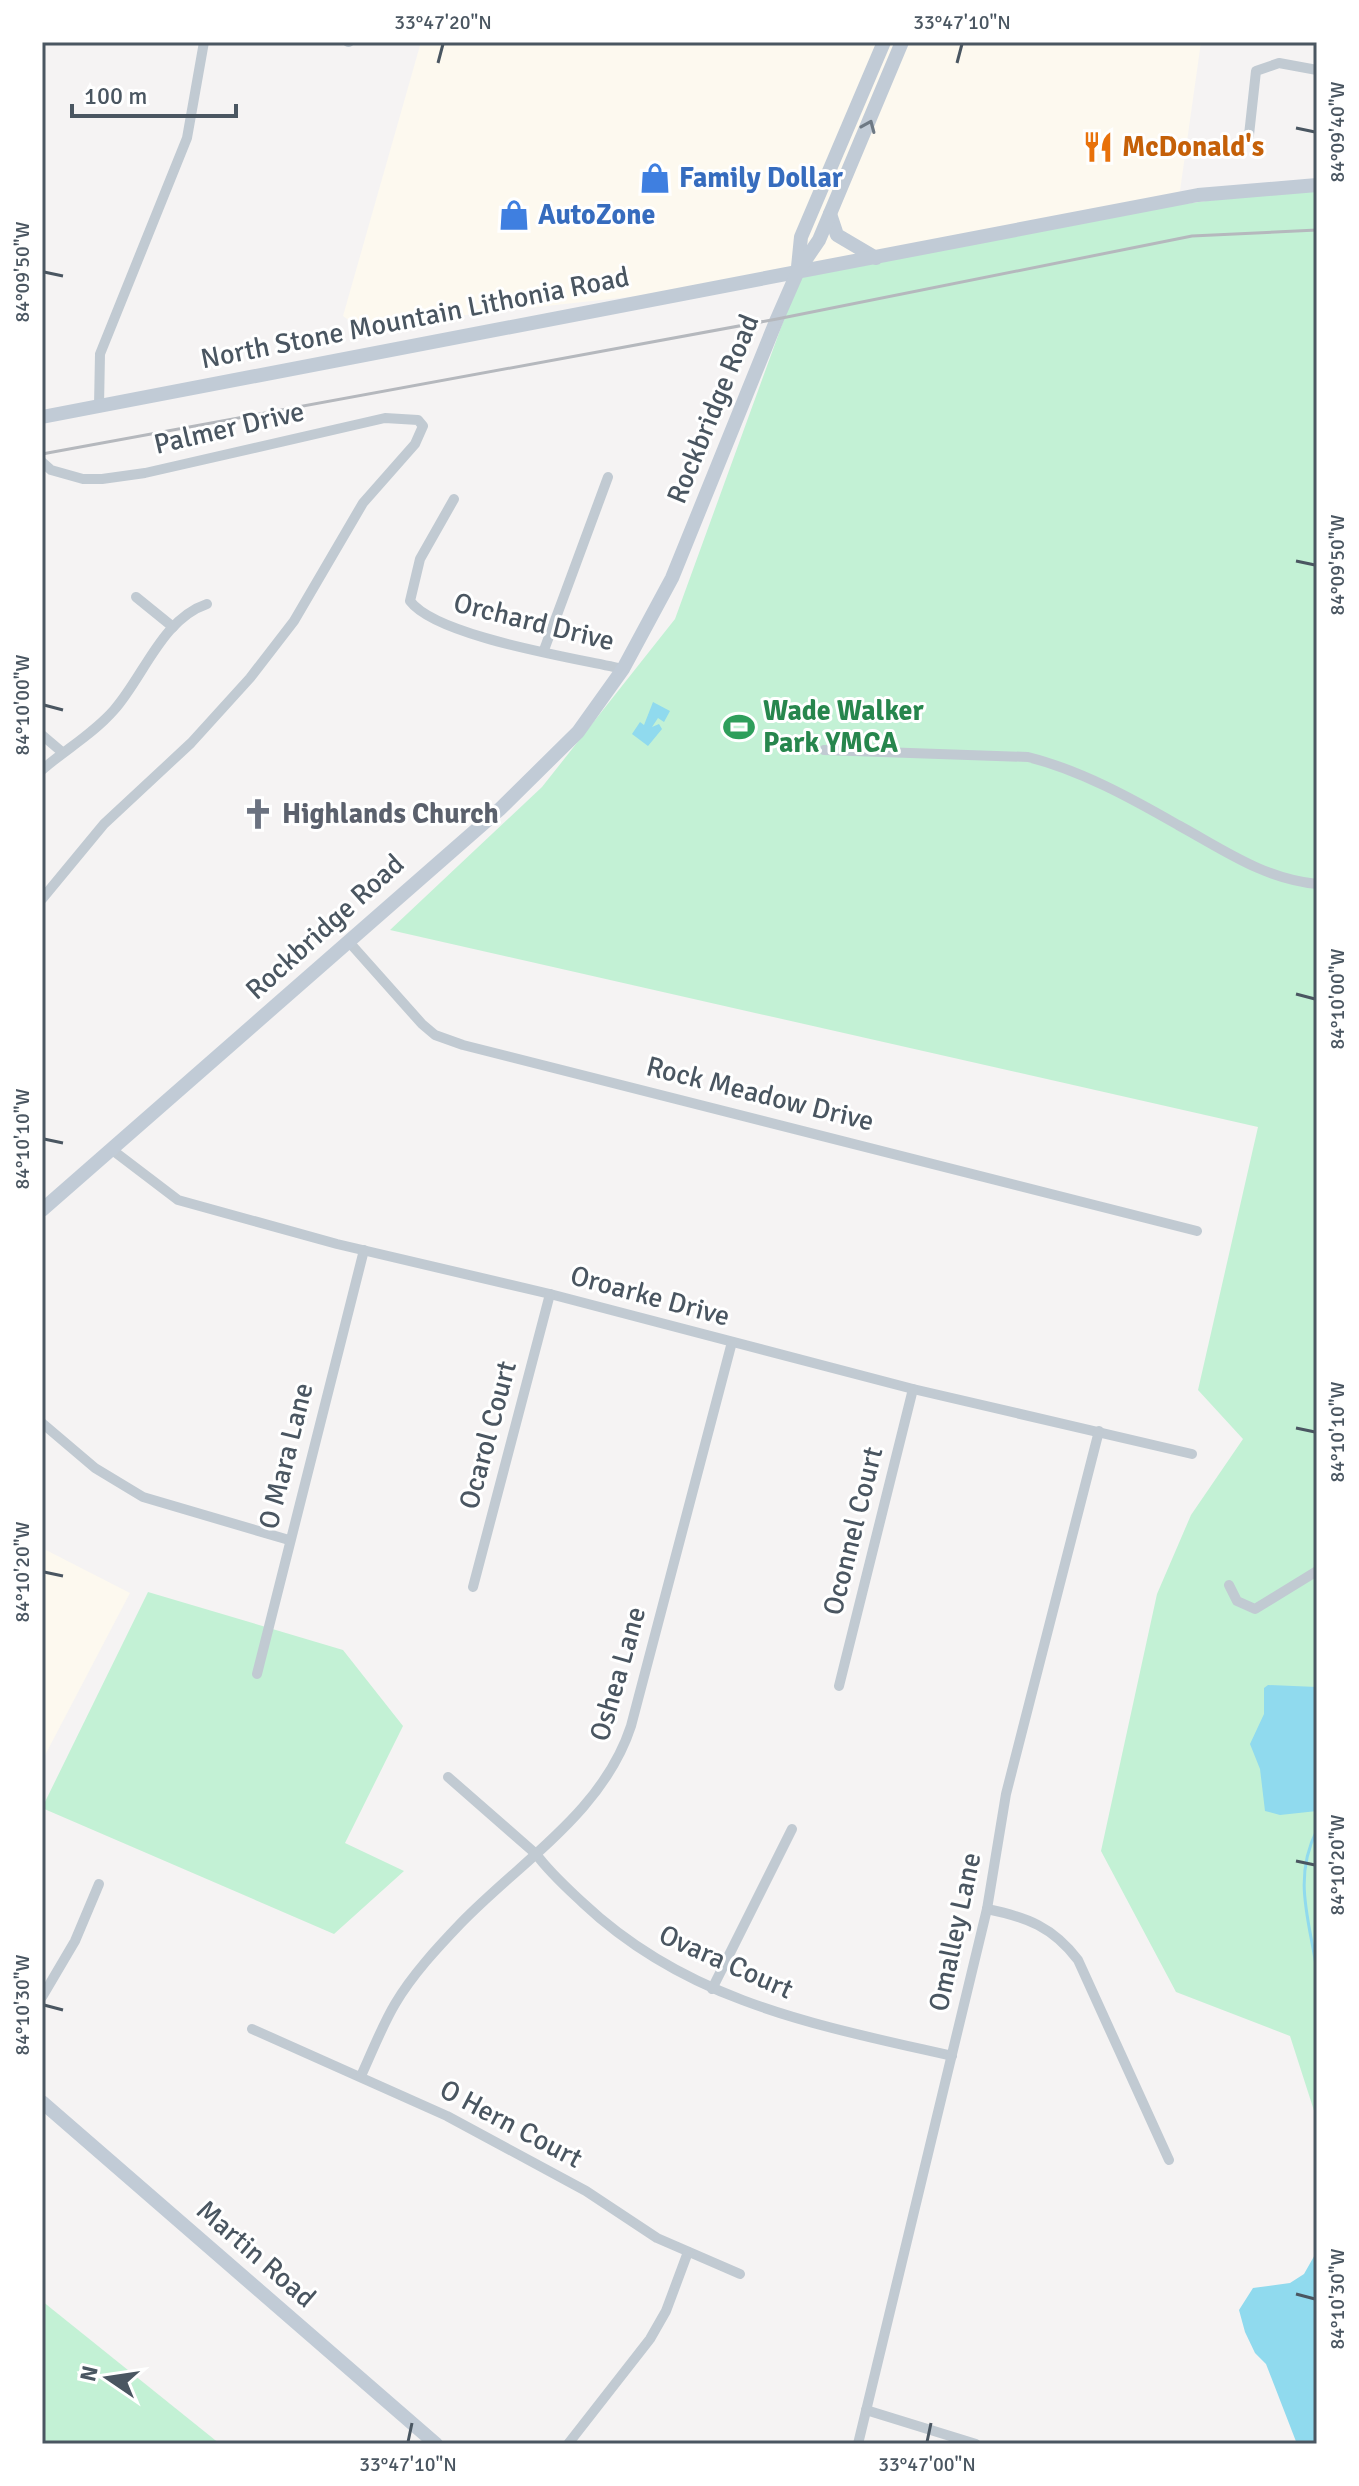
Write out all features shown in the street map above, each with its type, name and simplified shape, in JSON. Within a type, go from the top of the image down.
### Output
[{"type":"main road","name":"Rockbridge Road","points":[[798,271],[801,237],[884,42]]},
{"type":"main road","name":"Rockbridge Road","points":[[42,1210],[500,809],[573,739],[623,669],[672,578],[798,271],[819,240],[902,42]]},
{"type":"main road","name":"North Stone Mountain Lithonia Road","points":[[42,417],[1198,195],[1317,185]]},
{"type":"main road","points":[[830,214],[837,235],[876,258]]},
{"type":"main road","name":"Martin Road","points":[[42,2102],[436,2444]]},
{"type":"street","points":[[99,406],[100,354],[187,138],[204,42]]},
{"type":"street","points":[[1249,135],[1256,71],[1279,63],[1317,70]]},
{"type":"street","name":"Palmer Drive","points":[[42,899],[104,824],[191,743],[250,678],[294,621],[363,503],[422,433],[418,420],[385,418],[145,473],[83,479],[45,470]]},
{"type":"street","points":[[544,650],[608,477]]},
{"type":"street","name":"Orchard Drive","points":[[454,499],[420,559],[410,601],[418,611],[434,621],[623,669]]},
{"type":"street","points":[[136,597],[173,627]]},
{"type":"street","points":[[42,770],[62,752],[77,744],[113,710],[173,627],[189,610],[207,604]]},
{"type":"street","points":[[42,735],[62,752]]},
{"type":"street","points":[[824,750],[1028,757],[1051,763],[1176,823],[1255,869],[1285,881],[1317,884]]},
{"type":"street","name":"Rock Meadow Drive","points":[[349,942],[422,1024],[435,1035],[463,1045],[1197,1231]]},
{"type":"street","name":"Oroarke Drive","points":[[111,1149],[178,1200],[913,1389],[1192,1454]]},
{"type":"street","name":"O Mara Lane","points":[[257,1674],[364,1250]]},
{"type":"street","name":"Ocarol Court","points":[[473,1587],[550,1294]]},
{"type":"street","name":"Oshea Lane","points":[[361,2076],[395,2004],[419,1972],[462,1922],[536,1854],[603,1785],[626,1742],[732,1342]]},
{"type":"street","name":"Oconnel Court","points":[[839,1686],[913,1389]]},
{"type":"street","points":[[42,1423],[95,1468],[143,1497],[289,1540]]},
{"type":"street","name":"Omalley Lane","points":[[858,2444],[987,1909],[1006,1794],[1099,1431]]},
{"type":"street","points":[[1229,1585],[1237,1601],[1255,1609],[1317,1571]]},
{"type":"street","name":"Ovara Court","points":[[448,1777],[536,1854],[547,1870],[616,1934],[651,1958],[712,1989],[806,2023],[952,2056]]},
{"type":"street","points":[[712,1989],[792,1829]]},
{"type":"street","points":[[42,1997],[75,1941],[99,1884]]},
{"type":"street","points":[[987,1909],[1038,1923],[1064,1942],[1078,1960],[1169,2160]]},
{"type":"street","name":"O Hern Court","points":[[252,2029],[361,2076],[520,2153],[586,2191],[631,2224],[740,2274]]},
{"type":"street","points":[[568,2444],[650,2339],[666,2311],[688,2252]]},
{"type":"street","points":[[866,2410],[976,2444]]},
{"type":"shaded area","points":[[421,42],[1201,42],[1178,205],[799,278],[358,327],[343,316]]},
{"type":"shaded area","points":[[42,1548],[130,1593],[42,1761]]},
{"type":"green space","points":[[1317,186],[1317,2120],[1290,2036],[1176,1992],[1101,1851],[1157,1594],[1191,1515],[1243,1439],[1198,1390],[1258,1127],[390,930],[542,787],[675,619],[799,278],[1162,207]]},
{"type":"green space","points":[[148,1592],[343,1650],[403,1726],[345,1843],[404,1871],[334,1934],[42,1808]]},
{"type":"green space","points":[[42,2301],[220,2444],[42,2444]]},
{"type":"water","points":[[653,702],[670,711],[664,722],[658,718],[652,727],[659,724],[662,729],[648,746],[632,734],[640,722],[644,725]]},
{"type":"water","points":[[1268,1685],[1317,1687],[1317,1811],[1280,1815],[1265,1811],[1260,1769],[1250,1744],[1264,1714],[1264,1688]]},
{"type":"water","points":[[1317,2251],[1317,2444],[1297,2444],[1266,2364],[1255,2353],[1239,2310],[1253,2288],[1290,2283],[1304,2274]]},
{"type":"waterway","points":[[1317,1830],[1305,1866],[1304,1883],[1317,1972]]},
{"type":"railway","points":[[42,454],[777,319],[1192,236],[1317,230]]},
{"type":"place","name":"McDonald's","points":[[1098,147]]},
{"type":"place","name":"Family Dollar","points":[[655,178]]},
{"type":"place","name":"AutoZone","points":[[514,215]]},
{"type":"place","name":"Wade Walker Park YMCA","points":[[739,727]]},
{"type":"place","name":"Highlands Church","points":[[258,814]]}]
